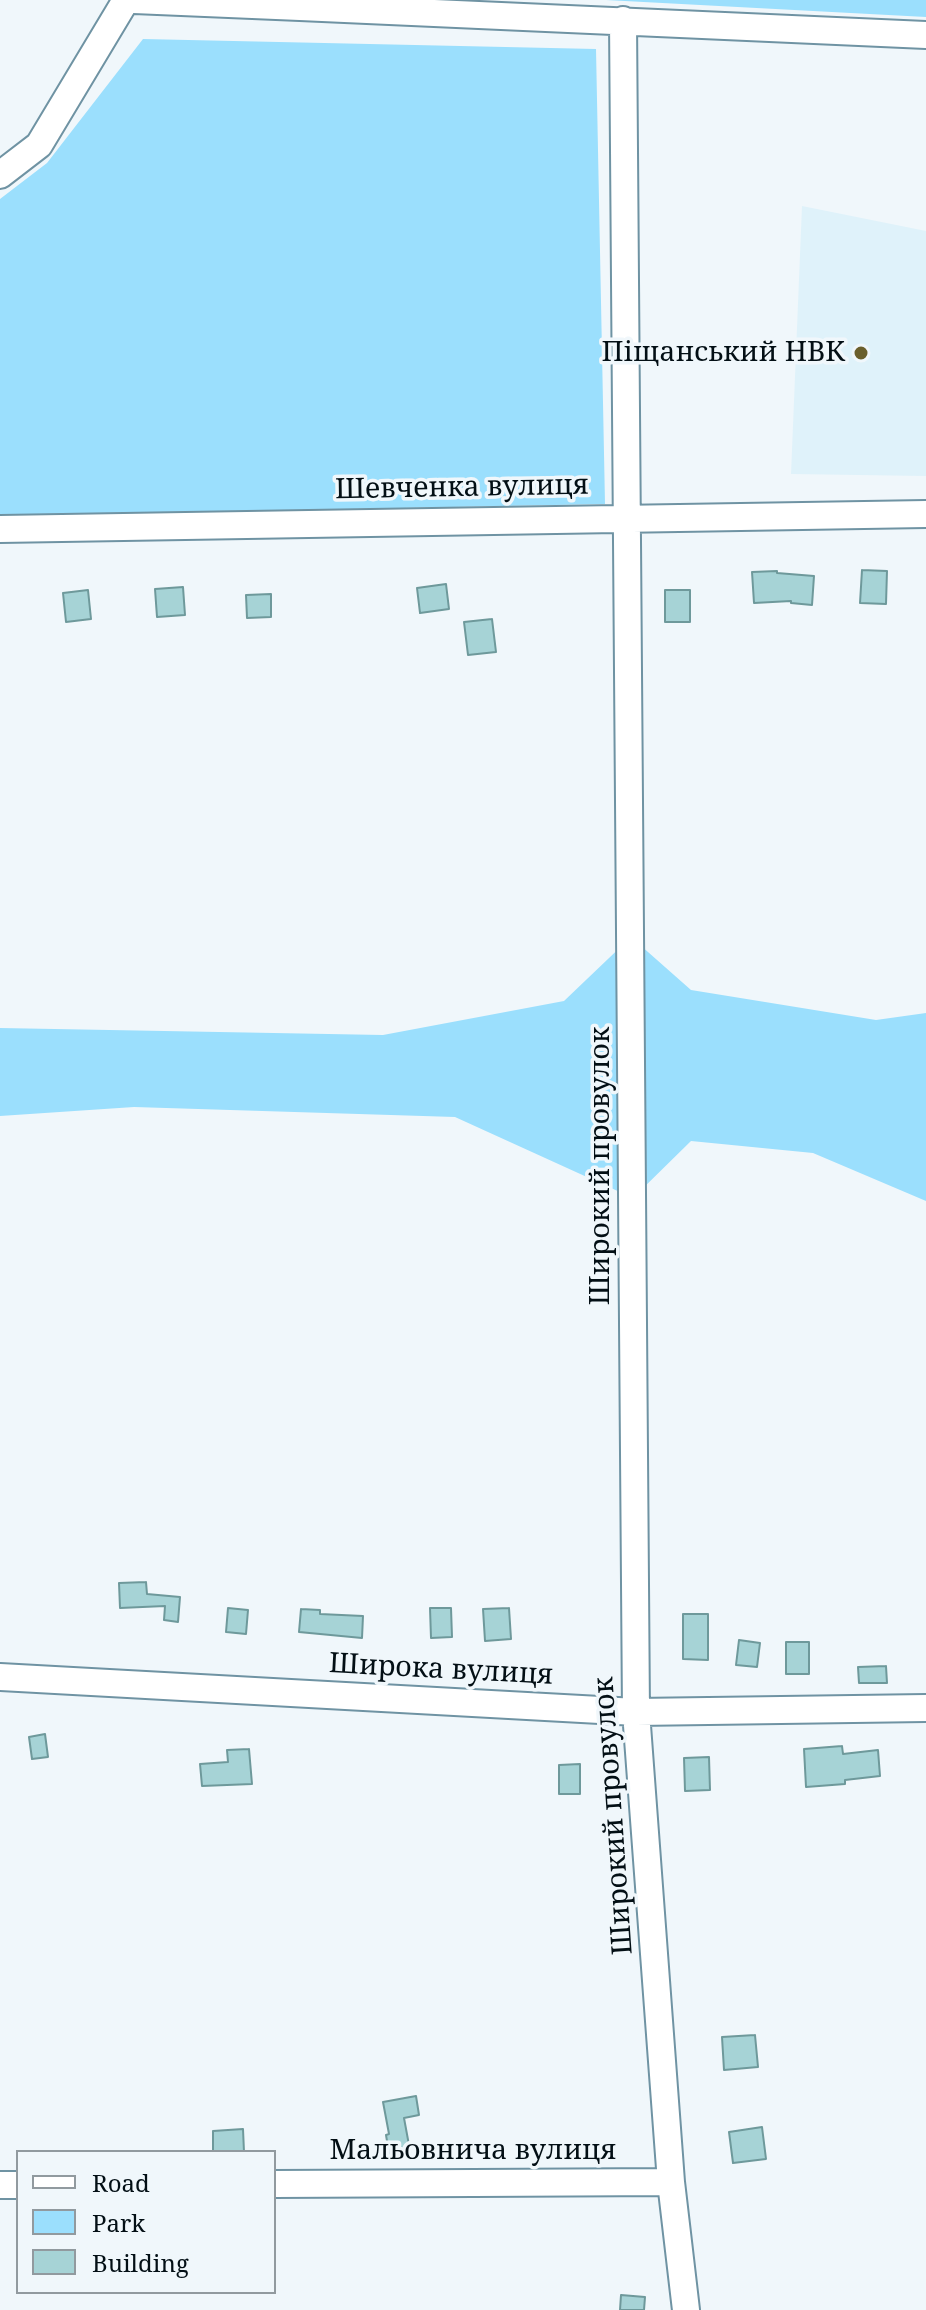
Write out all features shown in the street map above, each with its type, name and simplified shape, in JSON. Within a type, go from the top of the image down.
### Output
[{"type":"street","points":[[0,175],[39,145],[126,0]]},
{"type":"street","points":[[134,0],[307,4],[926,35]]},
{"type":"street","name":"Широкий провулок","points":[[623,20],[636,1712],[671,2182],[686,2310]]},
{"type":"street","name":"Шевченка вулиця","points":[[0,529],[926,514]]},
{"type":"street","name":"Широка вулиця","points":[[0,1677],[636,1712],[926,1708]]},
{"type":"street","name":"Мальовнича вулиця","points":[[276,2184],[671,2182]]},
{"type":"shaded area","name":"Піщанський НВК","points":[[802,206],[926,231],[926,476],[791,474]]},
{"type":"green space","points":[[606,0],[926,0],[926,17]]},
{"type":"green space","points":[[143,39],[596,49],[605,504],[0,516],[0,199],[47,163]]},
{"type":"green space","points":[[631,937],[691,990],[876,1020],[926,1013],[926,1201],[813,1153],[691,1141],[633,1198],[455,1117],[134,1107],[0,1116],[0,1028],[383,1035],[564,1001]]},
{"type":"building","points":[[862,570],[887,571],[886,604],[860,603]]},
{"type":"building","points":[[777,571],[814,576],[812,605],[791,601],[754,603],[752,572]]},
{"type":"building","points":[[446,584],[449,609],[420,613],[417,588]]},
{"type":"building","points":[[183,587],[185,615],[157,617],[155,589]]},
{"type":"building","points":[[88,590],[91,619],[66,622],[63,593]]},
{"type":"building","points":[[665,590],[690,590],[690,622],[665,622]]},
{"type":"building","points":[[271,594],[271,617],[247,618],[246,595]]},
{"type":"building","points":[[492,619],[496,652],[468,655],[464,622]]},
{"type":"building","points":[[146,1582],[147,1594],[180,1597],[178,1622],[164,1620],[165,1606],[120,1608],[119,1583]]},
{"type":"building","points":[[228,1608],[248,1610],[246,1634],[226,1632]]},
{"type":"building","points":[[430,1608],[451,1608],[452,1637],[431,1638]]},
{"type":"building","points":[[509,1608],[511,1639],[485,1641],[483,1609]]},
{"type":"building","points":[[301,1609],[320,1610],[320,1614],[363,1616],[362,1638],[299,1632]]},
{"type":"building","points":[[683,1614],[708,1614],[708,1660],[683,1659]]},
{"type":"building","points":[[739,1640],[760,1643],[757,1667],[736,1665]]},
{"type":"building","points":[[786,1642],[809,1642],[809,1674],[786,1674]]},
{"type":"building","points":[[886,1666],[887,1683],[859,1683],[858,1667]]},
{"type":"building","points":[[45,1734],[48,1757],[32,1759],[29,1737]]},
{"type":"building","points":[[842,1746],[843,1754],[878,1750],[880,1776],[845,1780],[845,1784],[806,1787],[804,1749]]},
{"type":"building","points":[[249,1749],[252,1784],[202,1786],[200,1764],[228,1762],[227,1750]]},
{"type":"building","points":[[709,1757],[710,1790],[685,1791],[684,1758]]},
{"type":"building","points":[[580,1764],[580,1794],[559,1794],[559,1765]]},
{"type":"building","points":[[755,2035],[758,2067],[724,2070],[722,2037]]},
{"type":"building","points":[[416,2096],[419,2115],[404,2118],[411,2156],[390,2159],[383,2102]]},
{"type":"building","points":[[762,2127],[766,2159],[733,2163],[729,2132]]},
{"type":"building","points":[[243,2129],[244,2150],[213,2150],[213,2131]]},
{"type":"building","points":[[621,2295],[645,2297],[644,2310],[620,2310]]},
{"type":"place","name":"Піщанський НВК","points":[[861,353]]}]
